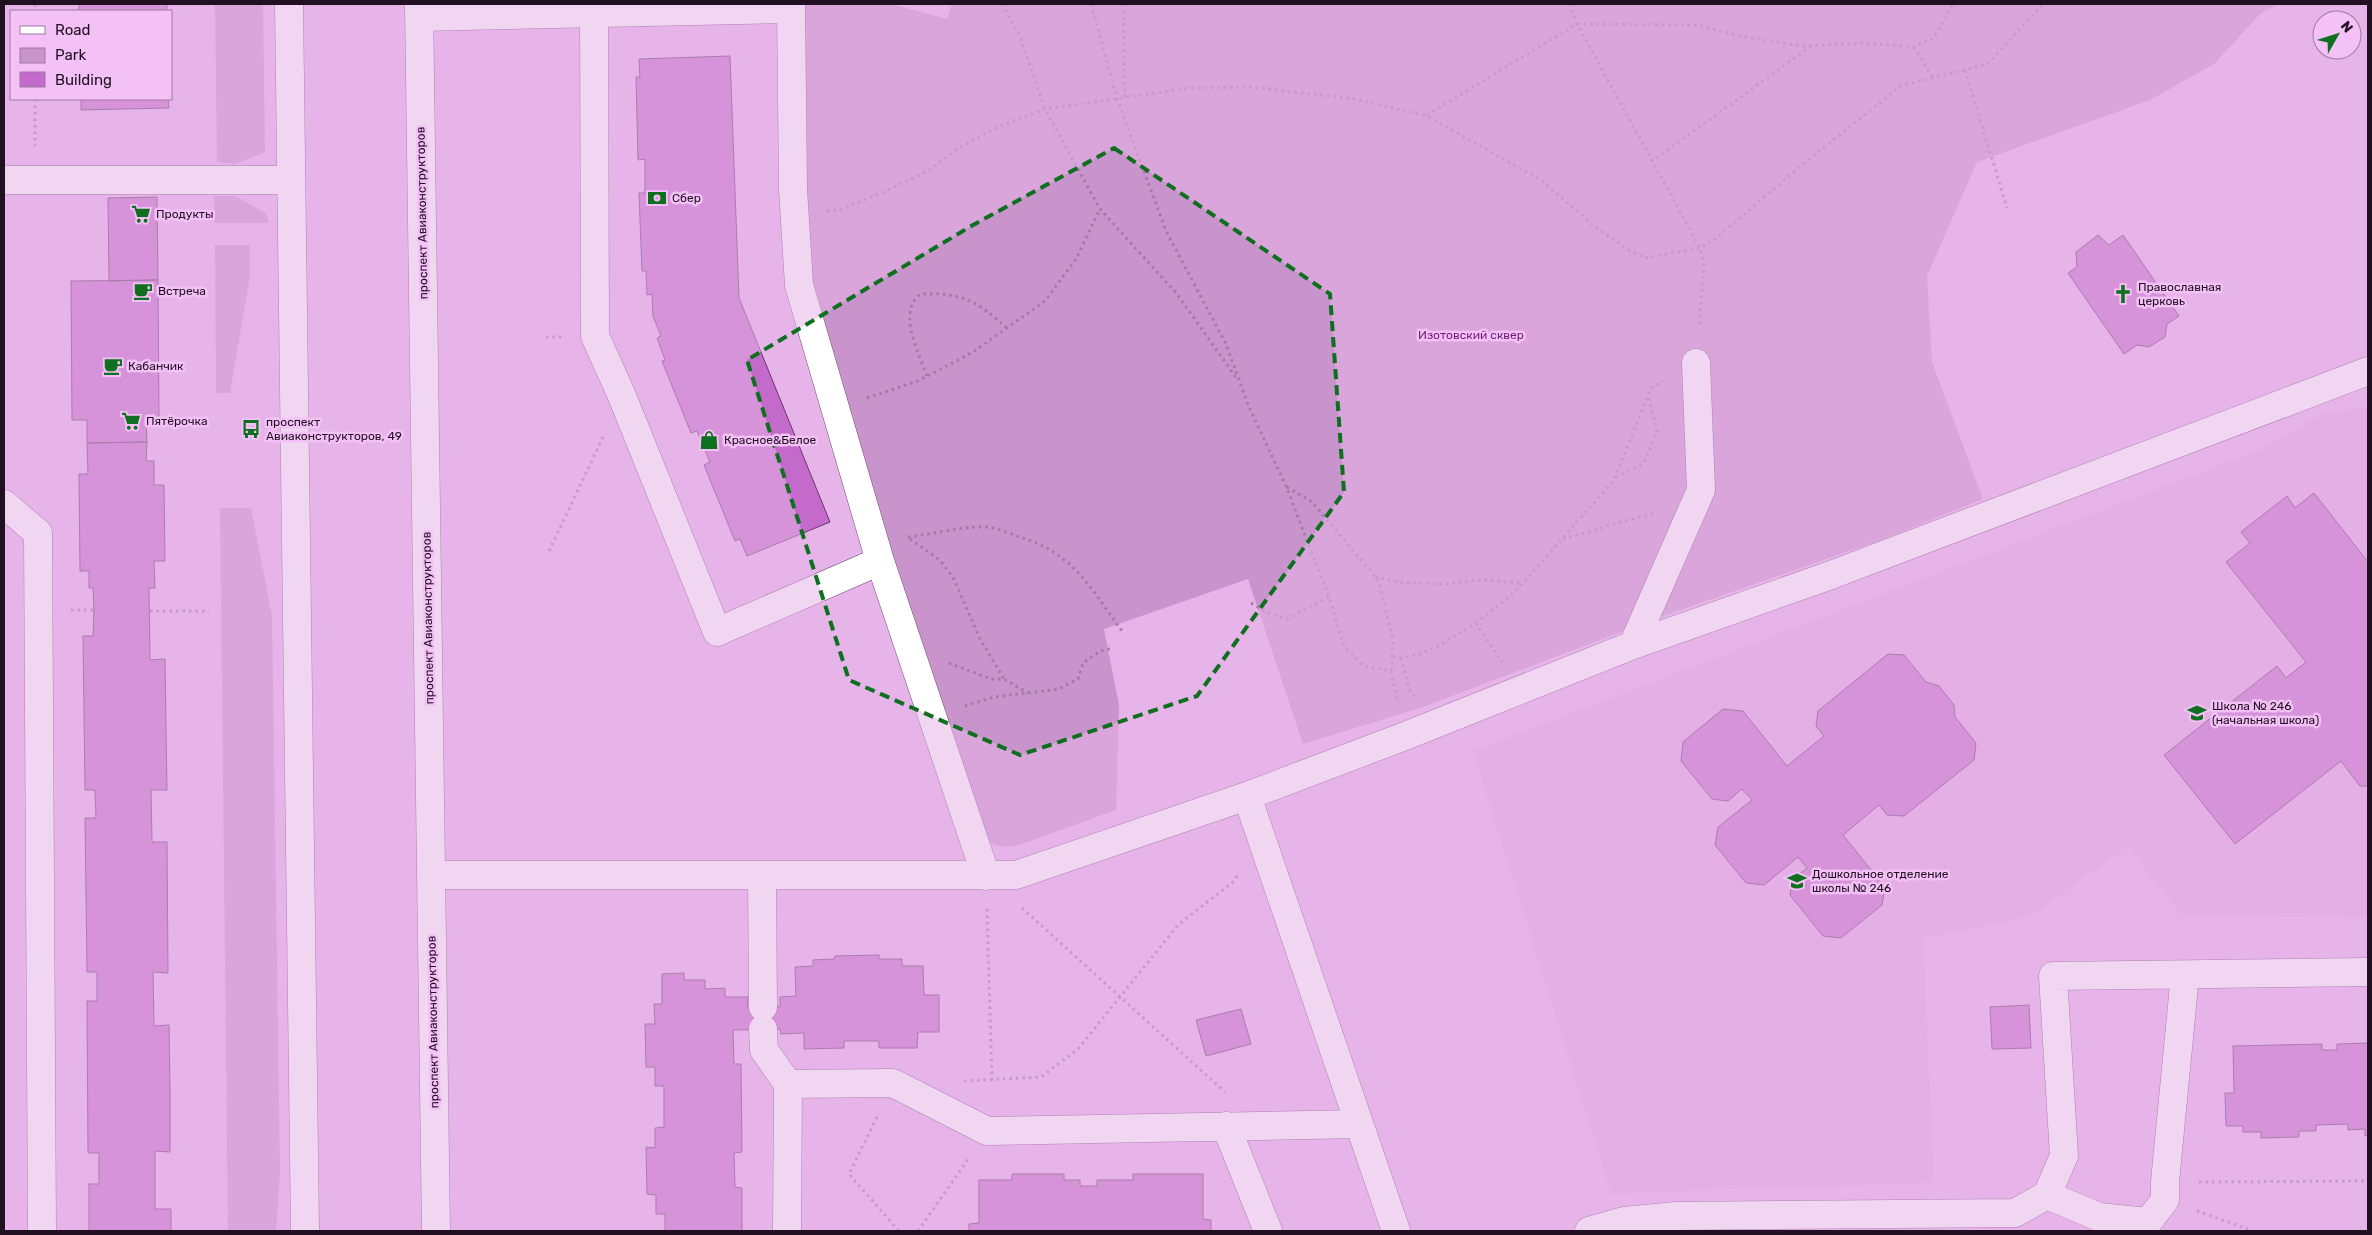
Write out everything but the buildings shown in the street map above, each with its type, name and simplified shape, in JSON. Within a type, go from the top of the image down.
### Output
[{"type":"street","points":[[289,4],[305,1231]]},
{"type":"street","points":[[419,10],[791,6],[794,214],[799,285],[878,552],[986,876]]},
{"type":"street","points":[[594,8],[594,336],[622,396],[717,632],[878,552]]},
{"type":"street","name":"проспект Авиаконструкторов","points":[[419,10],[436,1231]]},
{"type":"street","points":[[4,180],[291,180]]},
{"type":"street","points":[[1633,645],[1701,490],[1696,363]]},
{"type":"street","points":[[431,875],[1016,876],[1247,796],[1405,736],[1633,645],[1831,575],[2368,372]]},
{"type":"street","points":[[4,504],[38,533],[42,1231]]},
{"type":"street","points":[[1247,796],[1396,1231]]},
{"type":"street","points":[[762,875],[764,1050],[788,1084],[787,1231]]},
{"type":"street","points":[[1589,1231],[1624,1221],[1676,1216],[1876,1222],[2015,1213],[2047,1195],[2064,1156],[2053,976],[2368,972]]},
{"type":"street","points":[[2047,1195],[2098,1218],[2148,1222],[2165,1191],[2185,974]]},
{"type":"street","points":[[788,1084],[893,1083],[987,1131],[1359,1124]]},
{"type":"street","points":[[1226,1126],[1268,1231]]},
{"type":"path","points":[[1002,4],[1020,36],[1045,109],[1100,209],[1176,294],[1240,384]]},
{"type":"path","points":[[1091,4],[1117,98],[1166,231],[1226,344],[1249,407],[1286,486],[1329,597],[1344,646],[1364,666],[1391,671]]},
{"type":"path","points":[[1123,4],[1125,98]]},
{"type":"path","points":[[1393,657],[1402,658],[1420,654],[1476,623],[1509,597],[1562,540],[1616,477],[1651,388],[1696,363],[1704,264],[1700,248],[1651,162],[1578,24],[1570,4]]},
{"type":"path","points":[[1427,116],[1578,24],[1699,25],[1739,36],[1812,46],[1863,43],[1914,48],[1934,38],[1953,4]]},
{"type":"path","points":[[794,214],[840,210],[888,190],[928,171],[957,149],[996,128],[1045,109],[1191,88],[1249,87],[1355,99],[1427,116],[1541,180],[1594,226],[1645,258],[1700,248],[1715,239],[1802,164],[1902,86],[1988,64],[2043,4]]},
{"type":"path","points":[[1651,162],[1812,46]]},
{"type":"path","points":[[1914,48],[1933,78]]},
{"type":"path","points":[[1965,70],[2007,208]]},
{"type":"path","points":[[35,100],[35,179]]},
{"type":"path","points":[[836,408],[927,376],[973,352],[1045,301],[1076,259],[1100,209]]},
{"type":"path","points":[[927,376],[912,331],[910,313],[912,302],[920,294],[972,300],[984,307],[1007,328]]},
{"type":"path","points":[[1616,477],[1644,463],[1657,431],[1648,394]]},
{"type":"path","points":[[549,551],[622,396]]},
{"type":"path","points":[[1286,486],[1312,502],[1378,581],[1393,640],[1391,671],[1405,736]]},
{"type":"path","points":[[1562,540],[1697,500]]},
{"type":"path","points":[[878,552],[907,537],[937,534],[958,528],[989,527],[1022,537],[1053,550],[1080,572],[1122,631]]},
{"type":"path","points":[[907,537],[940,560],[954,579],[979,637],[1004,679],[1028,693]]},
{"type":"path","points":[[1374,577],[1404,583],[1445,584],[1481,580],[1523,583]]},
{"type":"path","points":[[1251,603],[1268,613],[1287,619],[1329,597]]},
{"type":"path","points":[[150,610],[209,612]]},
{"type":"path","points":[[1476,623],[1503,663]]},
{"type":"path","points":[[933,716],[994,697],[1059,689],[1078,679],[1083,663],[1100,651],[1114,648]]},
{"type":"path","points":[[914,661],[930,659],[958,665],[991,679],[1004,679]]},
{"type":"path","points":[[1041,1078],[1078,1050],[1178,925],[1233,882],[1252,856],[1264,845]]},
{"type":"path","points":[[986,876],[1262,1126]]},
{"type":"path","points":[[986,876],[992,1080]]},
{"type":"path","points":[[893,1083],[849,1174],[899,1231]]},
{"type":"path","points":[[918,1231],[987,1131]]},
{"type":"path","points":[[2165,1191],[2368,1181]]},
{"type":"path","points":[[2165,1191],[2253,1231]]},
{"type":"highlighted area","points":[[1114,148],[1330,294],[1344,492],[1197,696],[1020,755],[849,680],[747,360],[973,225]]},
{"type":"shaded area","name":"Дошкольное отделение школы № 246","points":[[2368,407],[2368,918],[2181,915],[2128,846],[2031,916],[1923,939],[1934,1182],[1611,1193],[1473,751],[2265,448],[2324,413]]},
{"type":"green space","points":[[215,4],[263,4],[265,152],[235,164],[217,162]]},
{"type":"green space","name":"Изотовский сквер","points":[[793,4],[891,4],[947,19],[952,4],[2278,4],[2261,13],[2214,64],[2150,100],[1977,162],[1927,276],[1932,362],[1983,499],[1881,540],[1666,615],[1420,708],[1303,744],[1248,579],[1104,629],[1119,705],[1116,810],[1019,845],[1003,847],[973,837],[799,285]]},
{"type":"green space","points":[[214,196],[235,196],[267,214],[268,223],[214,223]]},
{"type":"green space","points":[[215,245],[250,245],[250,276],[230,393],[216,393]]},
{"type":"green space","points":[[220,508],[251,508],[272,616],[280,1172],[276,1231],[228,1231]]},
{"type":"place","name":"Сбер","points":[[657,198]]},
{"type":"place","name":"Продукты","points":[[141,214]]},
{"type":"place","name":"Встреча","points":[[143,291]]},
{"type":"place","name":"Православная церковь","points":[[2123,294]]},
{"type":"place","name":"Кабанчик","points":[[113,366]]},
{"type":"place","name":"Пятёрочка","points":[[131,421]]},
{"type":"place","name":"проспект Авиаконструкторов, 49","points":[[251,429]]},
{"type":"place","name":"Красное&Белое","points":[[709,440]]},
{"type":"place","name":"Школа № 246 (начальная школа)","points":[[2197,713]]},
{"type":"place","name":"Дошкольное отделение школы № 246","points":[[1797,881]]}]
